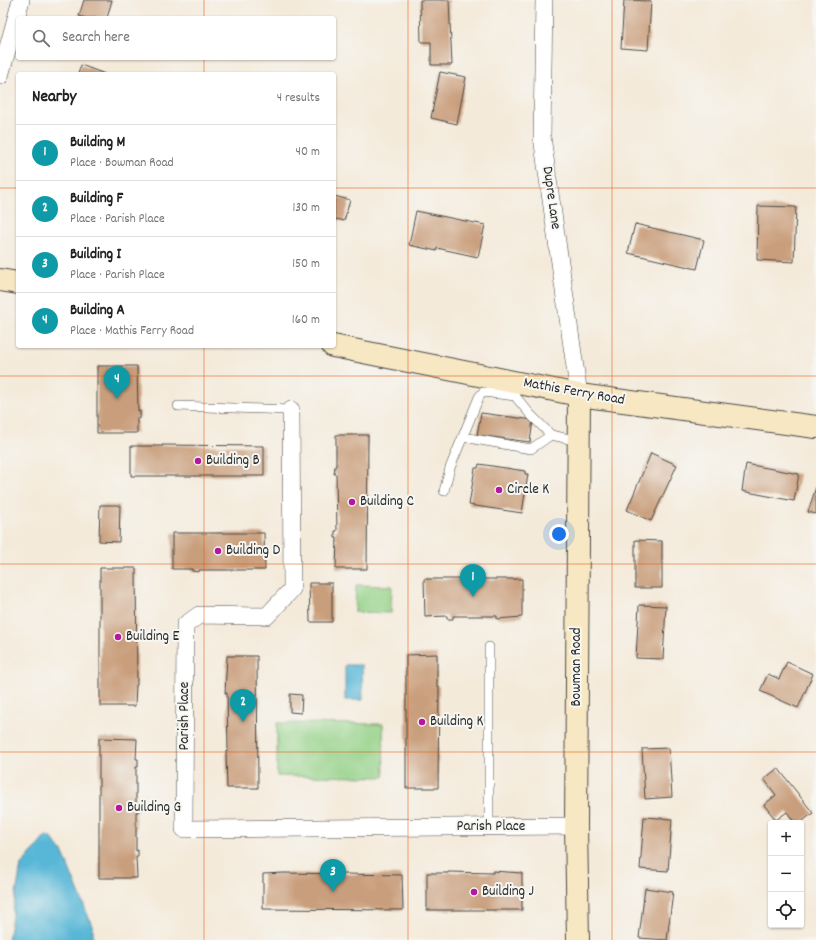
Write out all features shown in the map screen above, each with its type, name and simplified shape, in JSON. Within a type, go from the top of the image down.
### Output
[{"type":"main road","points":[[0,280],[16,283]]},
{"type":"main road","name":"Mathis Ferry Road","points":[[336,347],[517,389],[579,395],[816,427]]},
{"type":"main road","name":"Bowman Road","points":[[578,940],[576,826],[579,395]]},
{"type":"street","points":[[17,16],[21,0]]},
{"type":"street","name":"Dupre Lane","points":[[544,0],[542,137],[579,395]]},
{"type":"street","points":[[0,76],[16,18]]},
{"type":"street","name":"Parish Place","points":[[291,410],[292,589],[267,616],[200,615],[185,625],[184,829],[576,826]]},
{"type":"lane","points":[[444,491],[450,468],[478,397],[483,392],[517,389],[530,414],[551,435],[579,441]]},
{"type":"lane","name":"Parish Place","points":[[178,406],[291,410]]},
{"type":"lane","points":[[463,437],[531,449],[551,435]]},
{"type":"lane","points":[[489,647],[489,827]]},
{"type":"green space","points":[[356,585],[392,586],[391,613],[355,612]]},
{"type":"green space","points":[[277,723],[383,724],[384,777],[277,776]]},
{"type":"water","points":[[345,665],[362,665],[363,700],[345,700]]},
{"type":"water","points":[[46,836],[51,837],[63,853],[93,928],[93,940],[8,940],[21,865]]},
{"type":"building","points":[[84,0],[112,0],[108,16],[79,16]]},
{"type":"building","points":[[420,0],[449,0],[452,65],[431,65],[431,42],[421,42]]},
{"type":"building","points":[[624,0],[651,1],[648,50],[621,48]]},
{"type":"building","points":[[81,65],[100,72],[79,72]]},
{"type":"building","points":[[440,72],[466,77],[457,124],[431,118]]},
{"type":"building","points":[[336,196],[350,200],[344,221],[336,219]]},
{"type":"building","points":[[758,206],[796,207],[794,262],[757,260]]},
{"type":"building","points":[[416,211],[485,225],[478,257],[437,248],[437,251],[409,245]]},
{"type":"building","points":[[635,224],[704,240],[697,269],[628,253]]},
{"type":"building","points":[[97,366],[137,366],[138,411],[140,411],[140,418],[137,418],[137,433],[97,433]]},
{"type":"building","points":[[481,413],[533,420],[530,442],[477,435]]},
{"type":"building","name":"Building C","points":[[336,435],[368,435],[367,569],[336,569],[336,474],[334,474],[336,466]]},
{"type":"building","name":"Building B","points":[[162,445],[264,446],[264,476],[131,476],[131,446],[163,446]]},
{"type":"building","points":[[651,453],[677,465],[651,521],[627,510]]},
{"type":"building","name":"Circle K","points":[[479,464],[525,471],[525,474],[528,474],[522,513],[469,505],[475,468],[478,468]]},
{"type":"building","points":[[746,464],[799,474],[794,501],[742,491]]},
{"type":"building","points":[[816,487],[816,514],[808,512]]},
{"type":"building","points":[[100,505],[120,505],[119,542],[99,541]]},
{"type":"building","name":"Building D","points":[[172,533],[264,533],[265,570],[199,570],[199,572],[192,571],[192,569],[172,569]]},
{"type":"building","points":[[635,540],[662,541],[662,588],[635,588]]},
{"type":"building","name":"Building E","points":[[100,568],[136,568],[137,685],[135,706],[100,706]]},
{"type":"building","points":[[424,579],[522,579],[522,617],[497,619],[497,616],[453,616],[453,619],[447,619],[447,616],[425,617]]},
{"type":"building","points":[[309,583],[332,583],[332,622],[310,622]]},
{"type":"building","points":[[639,605],[666,606],[663,659],[636,658]]},
{"type":"building","name":"Building K","points":[[437,654],[437,686],[439,686],[438,788],[406,788],[406,655]]},
{"type":"building","points":[[227,656],[257,656],[258,788],[227,788],[227,693],[225,693]]},
{"type":"building","points":[[787,662],[813,674],[798,708],[760,691],[768,674],[779,679]]},
{"type":"building","points":[[290,694],[302,695],[301,713],[290,712]]},
{"type":"building","name":"Building G","points":[[99,738],[137,739],[137,878],[99,878]]},
{"type":"building","points":[[669,748],[672,797],[645,799],[642,749]]},
{"type":"building","points":[[778,768],[813,813],[804,820],[793,820],[787,812],[776,820],[764,805],[776,795],[764,779]]},
{"type":"building","points":[[644,817],[672,819],[668,871],[640,869]]},
{"type":"building","name":"Building J","points":[[493,871],[522,873],[522,910],[427,910],[427,873],[493,873]]},
{"type":"building","points":[[263,874],[402,875],[403,910],[263,909]]},
{"type":"building","points":[[645,888],[673,892],[667,940],[639,938]]},
{"type":"place","name":"Building A","points":[[117,399]]},
{"type":"place","name":"Building B","points":[[198,461]]},
{"type":"place","name":"Circle K","points":[[499,490]]},
{"type":"place","name":"Building C","points":[[352,502]]},
{"type":"place","name":"Building D","points":[[218,551]]},
{"type":"place","name":"Building M","points":[[473,597]]},
{"type":"place","name":"Building E","points":[[118,637]]},
{"type":"place","name":"Building F","points":[[243,722]]},
{"type":"place","name":"Building K","points":[[422,722]]},
{"type":"place","name":"Building G","points":[[119,808]]},
{"type":"place","name":"Building I","points":[[333,892]]},
{"type":"place","name":"Building J","points":[[474,892]]}]
